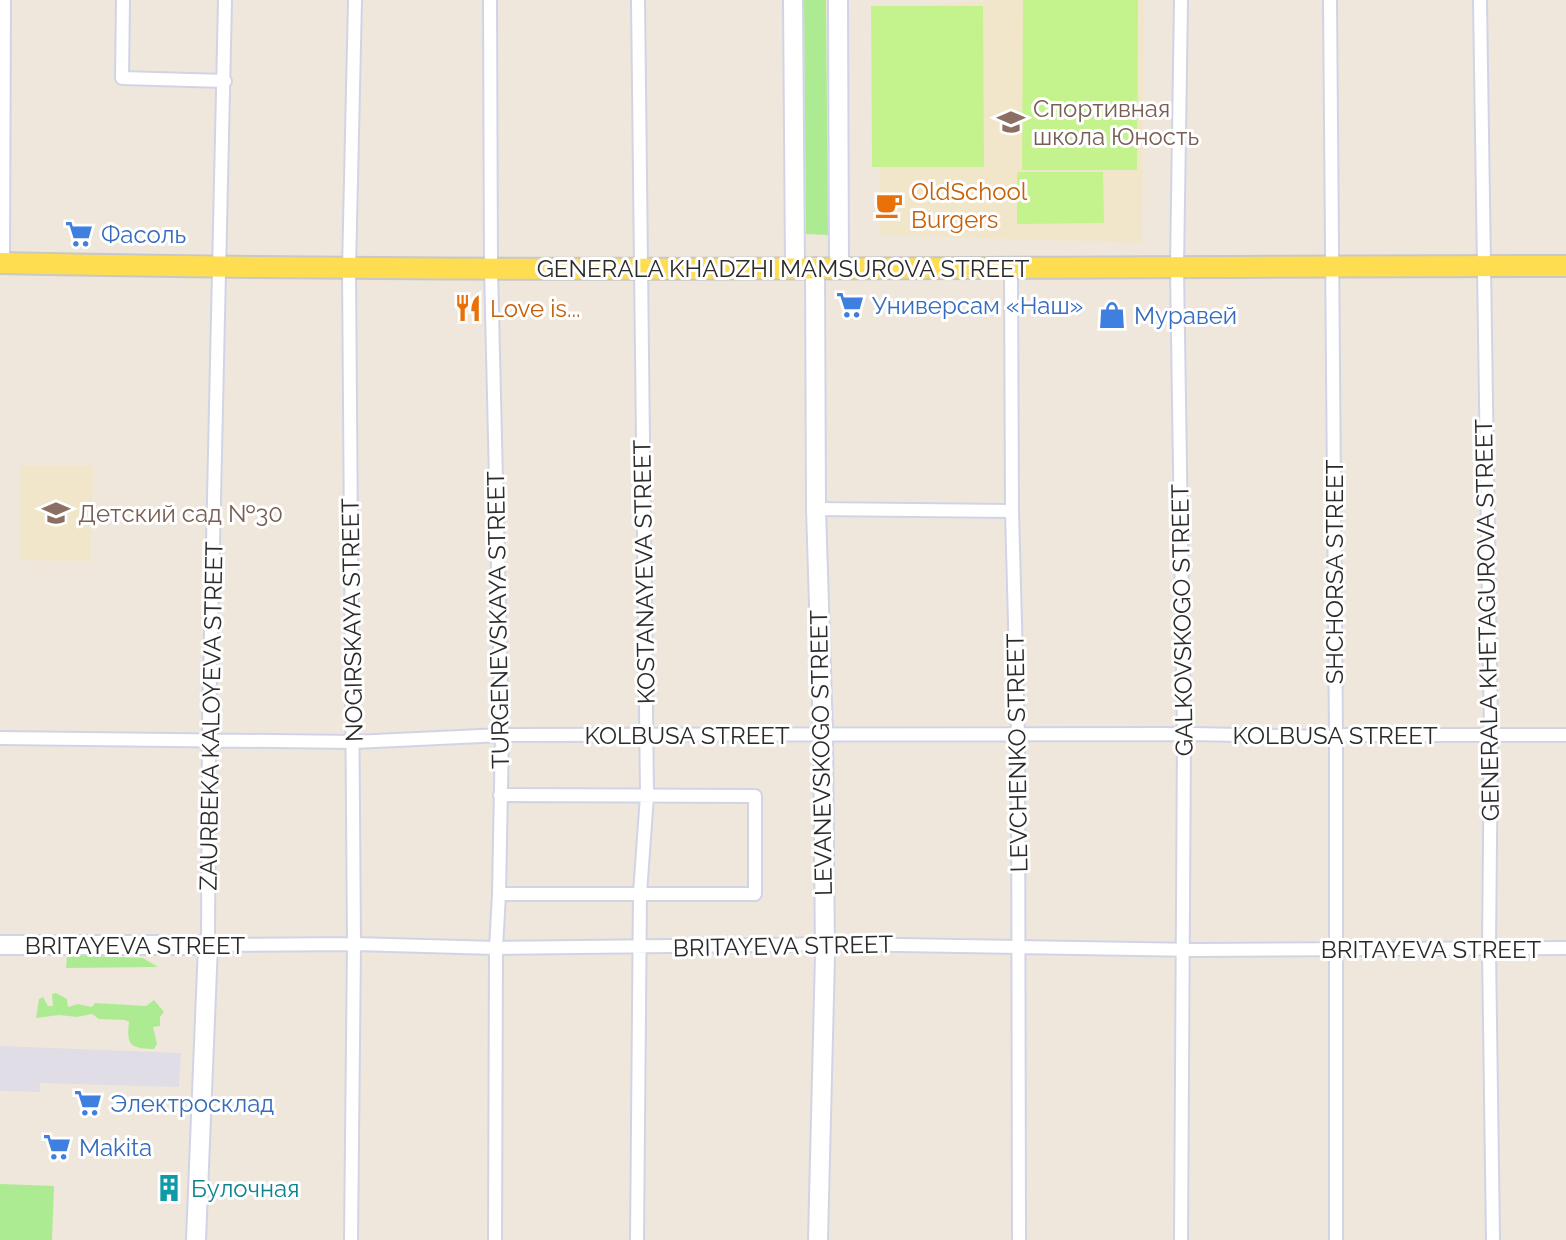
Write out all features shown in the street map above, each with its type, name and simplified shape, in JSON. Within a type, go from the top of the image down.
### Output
[{"type":"main road","name":"GENERALA KHADZHI MAMSUROVA STREET","points":[[0,260],[349,269],[1566,266]]},
{"type":"street","points":[[0,260],[1,0]]},
{"type":"street","points":[[123,0],[122,78],[225,81]]},
{"type":"street","name":"ZAURBEKA KALOYEVA STREET","points":[[196,1240],[208,945],[209,739],[225,0]]},
{"type":"street","name":"NOGIRSKAYA STREET","points":[[351,1240],[354,742],[349,269],[355,0]]},
{"type":"street","name":"TURGENEVSKAYA STREET","points":[[490,0],[491,269],[502,735],[496,948],[495,1240]]},
{"type":"street","name":"KOSTANAYEVA STREET","points":[[637,1240],[640,893],[647,796],[638,0]]},
{"type":"street","name":"LEVANEVSKOGO STREET","points":[[793,0],[823,734],[824,944],[818,1240]]},
{"type":"street","points":[[838,0],[839,266]]},
{"type":"street","name":"GALKOVSKOGO STREET","points":[[1181,0],[1177,268],[1184,735],[1181,1240]]},
{"type":"street","name":"SHCHORSA STREET","points":[[1330,0],[1336,736],[1336,1240]]},
{"type":"street","name":"GENERALA KHETAGUROVA STREET","points":[[1480,0],[1491,734],[1489,949],[1493,1240]]},
{"type":"street","name":"LEVCHENKO STREET","points":[[1011,267],[1012,511],[1018,736],[1019,1240]]},
{"type":"street","points":[[816,509],[1012,511]]},
{"type":"street","name":"KOLBUSA STREET","points":[[0,738],[354,742],[502,735],[1566,735]]},
{"type":"street","points":[[499,894],[755,894],[755,796],[500,795]]},
{"type":"street","name":"BRITAYEVA STREET","points":[[0,945],[354,944],[496,948],[824,944],[1183,949],[1566,948]]},
{"type":"shaded area","name":"Спортивная школа Юность","points":[[996,0],[1144,0],[1142,243],[880,235],[877,9]]},
{"type":"shaded area","name":"Детский сад №30","points":[[21,466],[93,466],[90,561],[19,560]]},
{"type":"shaded area","points":[[0,1046],[181,1053],[179,1087],[40,1083],[40,1092],[0,1091]]},
{"type":"green space","points":[[804,0],[826,0],[828,235],[806,234]]},
{"type":"green space","points":[[1023,0],[1138,0],[1137,170],[1022,170]]},
{"type":"green space","points":[[871,6],[983,6],[984,167],[872,167]]},
{"type":"green space","points":[[1017,172],[1103,172],[1104,223],[1017,224]]},
{"type":"green space","points":[[67,955],[143,958],[158,967],[66,968]]},
{"type":"green space","points":[[52,994],[67,999],[68,1007],[78,1004],[92,1007],[95,1003],[146,1006],[154,1000],[164,1012],[160,1017],[160,1026],[153,1027],[157,1044],[154,1049],[132,1044],[128,1036],[129,1022],[125,1020],[99,1019],[92,1014],[36,1018],[39,999],[43,997],[48,1006],[53,1006]]},
{"type":"green space","points":[[0,1184],[54,1186],[52,1240],[0,1240]]},
{"type":"place","name":"Спортивная школа Юность","points":[[1011,122]]},
{"type":"place","name":"OldSchool Burgers","points":[[889,205]]},
{"type":"place","name":"Фасоль","points":[[79,234]]},
{"type":"place","name":"Универсам «Наш»","points":[[850,305]]},
{"type":"place","name":"Love is...","points":[[468,308]]},
{"type":"place","name":"Муравей","points":[[1112,315]]},
{"type":"place","name":"Детский сад №30","points":[[56,513]]},
{"type":"place","name":"Электросклад","points":[[88,1103]]},
{"type":"place","name":"Makita","points":[[57,1147]]},
{"type":"place","name":"Булочная","points":[[169,1188]]}]
